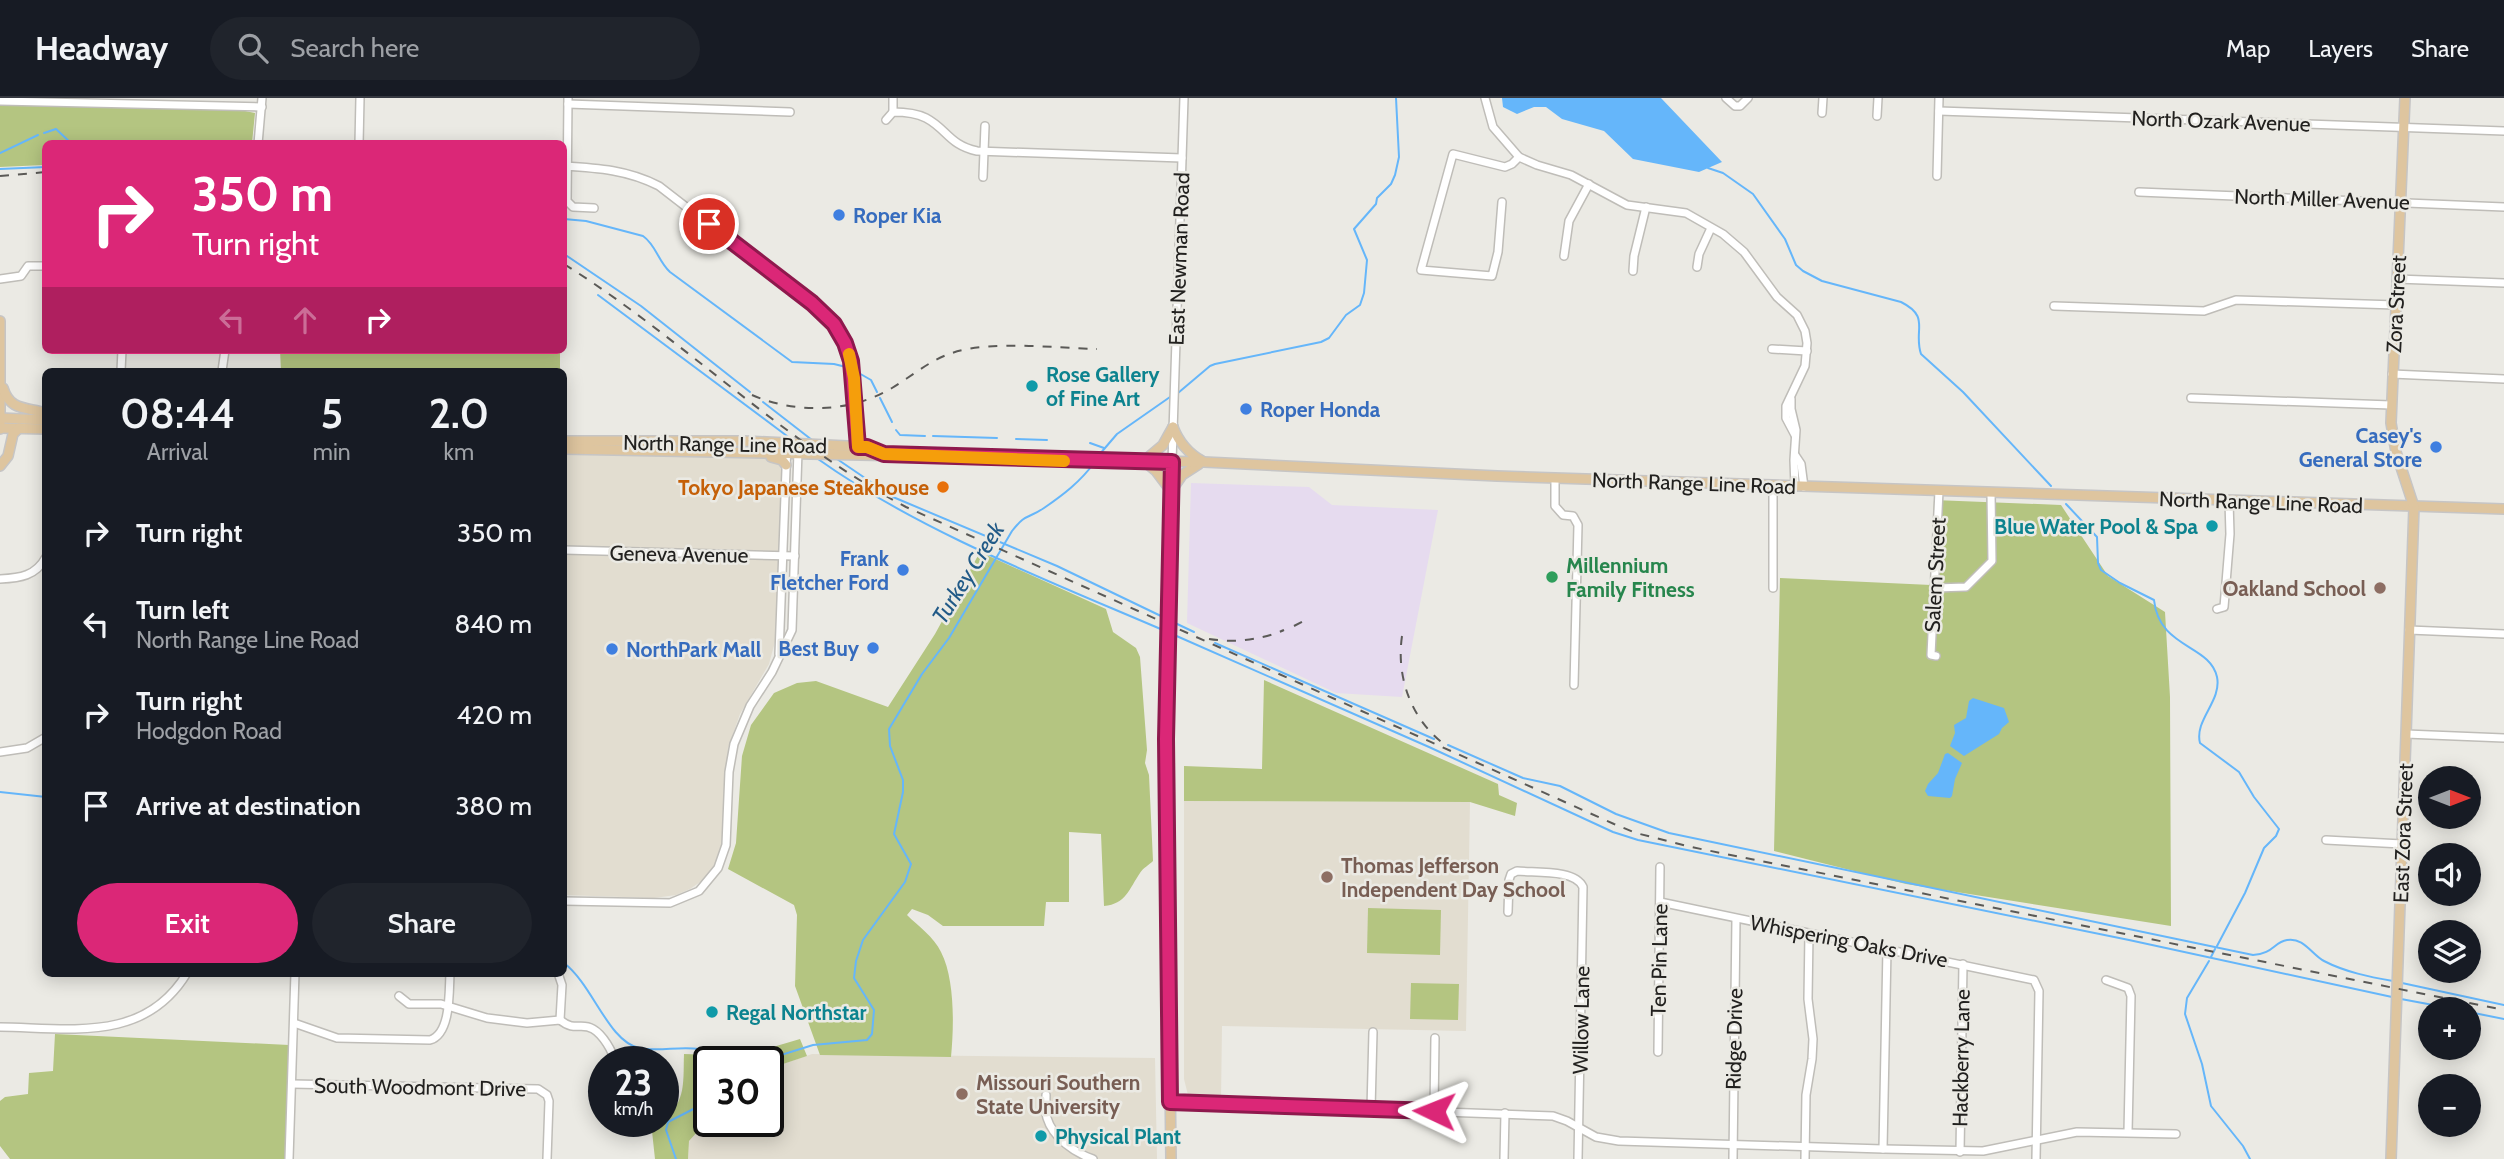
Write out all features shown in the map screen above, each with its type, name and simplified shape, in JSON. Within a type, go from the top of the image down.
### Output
[{"type":"main road","name":"Zora Street","points":[[2405,98],[2391,430],[2414,507]]},
{"type":"main road","points":[[0,321],[0,429],[42,429]]},
{"type":"main road","points":[[1,381],[6,398],[12,405],[42,412]]},
{"type":"main road","points":[[0,418],[42,421]]},
{"type":"main road","points":[[1171,491],[1156,471],[1144,461],[1164,445],[1173,423]]},
{"type":"main road","points":[[1173,423],[1182,444],[1191,455],[1204,462]]},
{"type":"main road","points":[[0,466],[8,456],[13,434],[19,428]]},
{"type":"main road","name":"North Range Line Road","points":[[567,441],[621,442],[658,439],[787,443],[798,449],[884,454],[1073,461],[1204,462],[1800,487],[2504,509]]},
{"type":"main road","name":"North Range Line Road","points":[[567,449],[786,454],[798,449],[867,447],[884,454]]},
{"type":"main road","points":[[700,450],[710,455],[776,457],[786,465]]},
{"type":"main road","points":[[1171,1159],[1166,739],[1172,462]]},
{"type":"main road","points":[[1171,491],[1187,471],[1204,462]]},
{"type":"main road","name":"East Zora Street","points":[[2391,1159],[2414,507]]},
{"type":"street","points":[[258,140],[262,98]]},
{"type":"street","points":[[359,140],[360,98]]},
{"type":"street","points":[[886,120],[893,112],[893,98]]},
{"type":"street","name":"East Newman Road","points":[[1172,462],[1184,98]]},
{"type":"street","points":[[1485,98],[1493,127],[1519,157],[1571,175],[1628,205],[1686,213],[1723,234],[1744,252],[1777,297],[1797,315],[1805,331],[1807,351],[1805,366],[1786,406],[1786,412],[1795,435],[1800,487]]},
{"type":"street","points":[[1726,98],[1735,106],[1740,106],[1748,98]]},
{"type":"street","points":[[1822,113],[1823,98]]},
{"type":"street","points":[[1877,116],[1878,98]]},
{"type":"street","points":[[1937,176],[1939,98]]},
{"type":"street","points":[[0,101],[160,101],[262,107]]},
{"type":"street","points":[[567,140],[568,101],[790,112]]},
{"type":"street","name":"North Ozark Avenue","points":[[1939,111],[2504,131]]},
{"type":"street","points":[[893,112],[925,117],[959,146],[984,152],[1182,158]]},
{"type":"street","points":[[983,177],[985,126]]},
{"type":"street","points":[[1502,202],[1498,252],[1492,276],[1421,270],[1453,154],[1505,167],[1519,157]]},
{"type":"street","points":[[567,167],[609,169],[643,178],[659,186],[812,303],[834,324],[851,361],[858,447]]},
{"type":"street","points":[[1564,256],[1569,221],[1589,184]]},
{"type":"street","points":[[567,186],[568,204],[573,207],[594,208]]},
{"type":"street","name":"North Miller Avenue","points":[[2139,192],[2504,207]]},
{"type":"street","points":[[1633,271],[1646,207]]},
{"type":"street","points":[[1697,267],[1699,254],[1711,228]]},
{"type":"street","points":[[0,279],[21,276],[28,266],[42,266]]},
{"type":"street","points":[[2397,279],[2504,283]]},
{"type":"street","points":[[2054,306],[2204,312],[2236,300],[2396,305]]},
{"type":"street","points":[[1772,349],[1807,351]]},
{"type":"street","points":[[2392,374],[2504,379]]},
{"type":"street","points":[[2191,398],[2391,405]]},
{"type":"street","points":[[779,655],[787,443]]},
{"type":"street","points":[[567,901],[670,903],[699,891],[715,873],[726,845],[729,772],[740,728],[792,630],[798,449]]},
{"type":"street","points":[[1555,478],[1555,506],[1563,515],[1573,516],[1578,525],[1574,685]]},
{"type":"street","points":[[1773,486],[1773,588]]},
{"type":"street","name":"Salem Street","points":[[1936,656],[1931,655],[1931,633],[1936,587],[1939,491]]},
{"type":"street","points":[[1936,587],[1966,587],[1992,561],[1991,493]]},
{"type":"street","points":[[2217,609],[2224,607],[2230,534],[2229,500]]},
{"type":"street","name":"Geneva Avenue","points":[[567,550],[795,556]]},
{"type":"street","points":[[0,579],[26,576],[42,563]]},
{"type":"street","points":[[2409,630],[2504,634]]},
{"type":"street","points":[[2406,734],[2504,738]]},
{"type":"street","points":[[0,752],[27,748],[42,739]]},
{"type":"street","points":[[2326,840],[2402,844]]},
{"type":"street","name":"Ten Pin Lane","points":[[1658,1052],[1660,867]]},
{"type":"street","name":"Willow Lane","points":[[1508,912],[1509,880],[1511,874],[1517,871],[1571,876],[1581,882],[1583,887],[1578,1159]]},
{"type":"street","name":"Whispering Oaks Drive","points":[[1660,902],[2027,977],[2037,983],[2036,1139]]},
{"type":"street","name":"Ridge Drive","points":[[1733,1159],[1735,919]]},
{"type":"street","points":[[1805,1159],[1806,1095],[1813,1039],[1808,999],[1809,933]]},
{"type":"street","points":[[1883,1149],[1886,948]]},
{"type":"street","name":"Hackberry Lane","points":[[1960,1152],[1963,964]]},
{"type":"street","points":[[0,1027],[90,1028],[120,1024],[151,1012],[167,1000],[184,977]]},
{"type":"street","points":[[289,1159],[295,977]]},
{"type":"street","points":[[294,1023],[338,1038],[437,1038],[449,1007],[450,977]]},
{"type":"street","points":[[559,977],[562,985],[560,1020]]},
{"type":"street","points":[[2106,980],[2128,988],[2131,996],[2128,1132]]},
{"type":"street","points":[[399,996],[409,1004],[441,1004],[501,1020],[527,1023],[560,1020],[569,1027],[589,1027],[607,1046]]},
{"type":"street","points":[[1371,1109],[1373,1032]]},
{"type":"street","points":[[1434,1111],[1435,1038]]},
{"type":"street","name":"South Woodmont Drive","points":[[292,1084],[538,1089],[547,1095],[549,1101],[547,1159]]},
{"type":"street","points":[[1046,1095],[1046,1111],[1050,1124],[1074,1153],[1093,1159]]},
{"type":"street","points":[[1170,1102],[1553,1116],[1596,1137],[1619,1141],[1733,1145],[1960,1152],[1998,1150],[2036,1139],[2077,1132],[2176,1134]]},
{"type":"street","points":[[1504,1159],[1505,1113]]},
{"type":"street","points":[[2036,1139],[2036,1159]]},
{"type":"shaded area","points":[[567,452],[773,458],[783,466],[776,638],[769,664],[740,714],[728,748],[722,842],[713,868],[703,880],[676,895],[654,898],[567,895]]},
{"type":"shaded area","points":[[1191,483],[1309,487],[1332,505],[1438,510],[1402,697],[1336,693],[1187,623]]},
{"type":"shaded area","name":"Thomas Jefferson Independent Day School","points":[[1184,801],[1470,802],[1466,1031],[1222,1026],[1221,1100],[1189,1099],[1184,1079]]},
{"type":"shaded area","name":"Missouri Southern State University","points":[[812,1054],[1155,1058],[1157,1159],[688,1159],[689,1141],[693,1137],[784,1137],[784,1064]]},
{"type":"green space","points":[[0,103],[240,110],[255,113],[252,140],[42,140],[42,165],[0,167]]},
{"type":"green space","points":[[280,354],[560,354],[560,368],[281,368]]},
{"type":"green space","points":[[1934,500],[2061,505],[2108,576],[2165,612],[2170,697],[2171,926],[1906,884],[1774,851],[1780,578],[1931,585]]},
{"type":"green space","points":[[980,552],[1106,609],[1113,632],[1136,648],[1140,657],[1153,861],[1141,871],[1122,899],[1104,906],[1101,834],[1069,832],[1069,902],[1046,902],[1044,926],[943,926],[928,915],[912,909],[907,915],[930,937],[946,963],[953,1018],[951,1057],[820,1055],[795,986],[797,915],[794,905],[728,869],[736,843],[742,756],[751,725],[774,693],[797,683],[816,681],[888,707],[935,634]]},
{"type":"green space","points":[[1264,680],[1498,784],[1499,795],[1517,803],[1515,816],[1470,802],[1184,801],[1184,766],[1262,769]]},
{"type":"green space","points":[[1368,908],[1441,910],[1440,955],[1367,953]]},
{"type":"green space","points":[[1411,983],[1459,984],[1458,1020],[1410,1019]]},
{"type":"green space","points":[[55,1034],[289,1045],[287,1159],[10,1159],[0,1146],[0,1101],[5,1097],[28,1094],[29,1073],[53,1071]]},
{"type":"green space","points":[[800,1039],[807,1056],[784,1064],[784,1046],[777,1046]]},
{"type":"green space","points":[[684,1054],[693,1054],[693,1137],[689,1141],[688,1159],[655,1159],[653,1137],[679,1137],[679,1100]]},
{"type":"water","points":[[1502,98],[1661,98],[1722,162],[1699,172],[1633,159],[1604,131],[1562,119],[1546,107],[1534,107],[1517,114],[1503,107]]},
{"type":"water","points":[[1973,698],[2004,708],[2009,722],[1999,734],[1964,756],[1950,746],[1955,733],[1954,725],[1966,718],[1969,701]]},
{"type":"water","points":[[1948,753],[1962,763],[1952,796],[1928,796],[1925,791],[1928,784],[1938,773],[1945,754]]},
{"type":"waterway","name":"Turkey Creek","points":[[1178,393],[1215,364],[1321,342],[1329,338],[1346,315],[1360,305],[1364,293],[1367,260],[1354,229],[1376,204],[1377,198],[1391,184],[1395,175],[1399,157],[1396,98]]},
{"type":"waterway","points":[[44,133],[56,129],[68,140]]},
{"type":"waterway","points":[[0,153],[38,135]]},
{"type":"waterway","points":[[0,169],[42,167]]},
{"type":"waterway","points":[[1708,168],[1723,173],[1753,194],[1785,239],[1796,265],[1803,271],[1822,281],[1901,302],[1916,313],[1921,354],[1963,392],[2051,486]]},
{"type":"waterway","points":[[567,219],[586,221],[643,236],[670,272],[792,362],[846,367]]},
{"type":"waterway","points":[[567,256],[641,306],[750,392]]},
{"type":"waterway","points":[[598,295],[791,439]]},
{"type":"waterway","points":[[857,372],[871,380],[877,392]]},
{"type":"waterway","name":"Turkey Creek","points":[[1099,455],[1117,434],[1170,397]]},
{"type":"waterway","points":[[880,398],[892,422]]},
{"type":"waterway","points":[[763,402],[812,440]]},
{"type":"waterway","points":[[896,430],[900,435],[925,436]]},
{"type":"waterway","points":[[933,436],[997,438]]},
{"type":"waterway","points":[[1016,439],[1047,440]]},
{"type":"waterway","points":[[1090,443],[1104,448]]},
{"type":"waterway","points":[[818,459],[857,485],[941,532],[1163,630]]},
{"type":"waterway","points":[[837,459],[893,497],[1057,566],[1163,617]]},
{"type":"waterway","name":"Turkey Creek","points":[[784,1054],[813,1045],[867,1040],[872,1034],[874,1010],[854,978],[856,961],[863,940],[905,882],[911,864],[894,834],[903,780],[890,746],[889,729],[922,674],[949,638],[1012,531],[1024,519],[1064,493],[1094,463]]},
{"type":"waterway","points":[[2066,504],[2097,537],[2098,563],[2101,570],[2154,600],[2158,616],[2165,628],[2212,666],[2217,677],[2216,694],[2201,726],[2200,743],[2239,772],[2279,829],[2264,848],[2245,893],[2217,946]]},
{"type":"waterway","points":[[1173,622],[1194,632]]},
{"type":"waterway","points":[[1172,634],[1429,747],[1613,832],[1638,840],[2129,940],[2392,997]]},
{"type":"waterway","points":[[1215,643],[1434,739]]},
{"type":"waterway","points":[[1448,745],[1523,778],[1560,786],[1616,814],[1669,833],[2253,955],[2265,953],[2283,941],[2298,941],[2332,965],[2358,974],[2393,981]]},
{"type":"waterway","points":[[0,792],[42,797]]},
{"type":"waterway","points":[[2211,957],[2215,949]]},
{"type":"waterway","points":[[2209,961],[2187,998],[2185,1014],[2202,1064],[2211,1106],[2250,1159]]},
{"type":"waterway","points":[[567,966],[584,985],[609,1024],[628,1043],[646,1049],[693,1049]]},
{"type":"waterway","points":[[2402,983],[2504,1005]]},
{"type":"waterway","points":[[2401,999],[2418,1002]]},
{"type":"waterway","points":[[2481,1014],[2504,1019]]},
{"type":"waterway","name":"Turkey Creek","points":[[676,1159],[666,1130],[668,1122],[693,1109]]},
{"type":"railway","points":[[0,176],[42,172]]},
{"type":"railway","points":[[567,266],[650,324],[817,452],[906,507],[1636,833],[1691,847],[2504,1010]]},
{"type":"railway","points":[[752,395],[805,408],[841,406],[876,396],[936,360],[968,349],[1004,346],[1097,349]]},
{"type":"railway","points":[[1294,626],[1309,618]]},
{"type":"railway","points":[[1209,639],[1248,640],[1284,630]]},
{"type":"railway","points":[[1402,636],[1401,667],[1408,696],[1423,722],[1444,744]]},
{"type":"slow traffic","points":[[849,354],[854,378],[858,447],[867,447],[884,454],[1064,461]]},
{"type":"place","name":"Roper Kia","points":[[839,215]]},
{"type":"place","name":"Rose Gallery of Fine Art","points":[[1032,386]]},
{"type":"place","name":"Roper Honda","points":[[1246,409]]},
{"type":"place","name":"Casey's General Store","points":[[2436,447]]},
{"type":"place","name":"Tokyo Japanese Steakhouse","points":[[943,487]]},
{"type":"place","name":"Blue Water Pool & Spa","points":[[2212,526]]},
{"type":"place","name":"Frank Fletcher Ford","points":[[903,570]]},
{"type":"place","name":"Millennium Family Fitness","points":[[1552,577]]},
{"type":"place","name":"Oakland School","points":[[2380,588]]},
{"type":"place","name":"Best Buy","points":[[873,648]]},
{"type":"place","name":"NorthPark Mall","points":[[612,649]]},
{"type":"place","name":"Thomas Jefferson Independent Day School","points":[[1327,877]]},
{"type":"place","name":"Regal Northstar","points":[[712,1012]]},
{"type":"place","name":"Missouri Southern State University","points":[[962,1094]]},
{"type":"place","name":"Physical Plant","points":[[1041,1136]]},
{"type":"route","points":[[709,224],[812,303],[834,324],[851,361],[858,447],[867,447],[884,454],[1172,462],[1166,739],[1170,1102],[1434,1111]]}]
